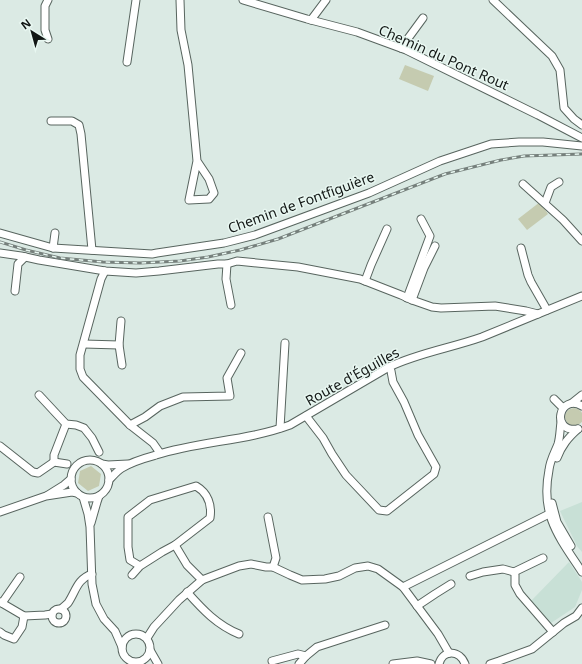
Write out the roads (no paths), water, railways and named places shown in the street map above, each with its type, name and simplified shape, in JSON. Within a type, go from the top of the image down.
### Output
[{"type":"street","points":[[48,0],[45,6],[45,30],[48,40]]},
{"type":"street","points":[[127,62],[136,0]]},
{"type":"street","points":[[180,0],[181,30],[188,65],[197,161],[189,200],[209,199],[214,193],[209,179],[197,161]]},
{"type":"street","name":"Chemin du Pont Rout","points":[[243,0],[357,32],[401,48],[582,138]]},
{"type":"street","points":[[311,20],[326,0]]},
{"type":"street","points":[[493,0],[552,56],[560,70],[564,108],[582,125]]},
{"type":"street","points":[[401,48],[424,18]]},
{"type":"street","points":[[51,121],[72,121],[78,125],[81,134],[92,250]]},
{"type":"street","name":"Chemin de Fontfiguière","points":[[0,233],[53,248],[152,254],[224,243],[256,235],[369,193],[440,161],[491,144],[543,142],[582,146]]},
{"type":"street","points":[[544,203],[551,187],[559,182]]},
{"type":"street","points":[[523,184],[563,220],[582,241]]},
{"type":"street","points":[[409,299],[430,236],[421,219]]},
{"type":"street","points":[[365,281],[387,229]]},
{"type":"street","points":[[53,248],[55,233]]},
{"type":"street","points":[[409,299],[435,246]]},
{"type":"street","points":[[521,248],[528,275],[547,310]]},
{"type":"street","points":[[0,253],[105,270],[136,273],[227,264],[237,261],[298,267],[365,281],[432,307],[495,306],[538,314]]},
{"type":"street","points":[[15,291],[18,264],[25,257]]},
{"type":"street","points":[[227,264],[226,279],[231,305]]},
{"type":"street","points":[[105,270],[101,279],[80,355],[80,368],[83,377],[130,425],[153,443],[160,454]]},
{"type":"street","name":"Route d'Éguilles","points":[[102,464],[108,465],[130,463],[187,446],[246,436],[290,425],[400,362],[482,337],[582,296]]},
{"type":"street","points":[[121,321],[119,344],[122,365]]},
{"type":"street","points":[[280,428],[285,343]]},
{"type":"street","points":[[84,344],[119,344]]},
{"type":"street","points":[[130,425],[145,417],[160,406],[183,397],[230,396],[227,378],[242,353]]},
{"type":"street","points":[[306,416],[323,438],[346,475],[379,510],[386,511],[434,474],[436,467],[418,435],[404,402],[392,382],[389,367]]},
{"type":"street","points":[[39,395],[66,424],[84,428],[92,438],[99,452]]},
{"type":"street","points":[[582,395],[563,408],[560,414],[561,422],[558,443],[548,470],[546,491],[549,514],[558,535],[582,572]]},
{"type":"street","points":[[554,398],[563,408]]},
{"type":"street","points":[[572,403],[582,406]]},
{"type":"street","points":[[561,422],[565,427],[572,430],[580,428]]},
{"type":"street","points":[[54,462],[54,455],[66,424]]},
{"type":"street","points":[[580,428],[568,438],[558,454],[551,479],[550,489],[557,522],[570,546],[582,563]]},
{"type":"street","points":[[0,446],[34,472],[38,473],[54,462],[78,464],[87,460],[102,464],[107,471],[109,480],[106,489],[99,496],[94,498],[83,497],[72,487],[72,476],[67,464]]},
{"type":"street","name":"Route d'Éguilles","points":[[109,480],[116,472],[130,463]]},
{"type":"street","points":[[46,496],[64,485],[72,476],[78,464]]},
{"type":"street","points":[[132,575],[140,566],[175,545],[210,518],[211,512],[209,499],[202,489],[196,486],[150,500],[128,517],[128,547],[130,560],[140,566]]},
{"type":"street","points":[[0,512],[46,496],[72,492],[77,493]]},
{"type":"street","points":[[90,527],[99,496]]},
{"type":"street","points":[[83,497],[90,527],[92,584],[96,604],[104,619],[115,631],[124,655],[132,663],[143,660],[148,656],[150,650],[150,644],[147,638],[138,633]]},
{"type":"street","points":[[403,586],[549,514]]},
{"type":"street","points":[[268,517],[276,558],[273,567]]},
{"type":"street","points":[[175,545],[187,565],[202,580]]},
{"type":"street","points":[[470,576],[483,572],[503,569],[514,572],[543,558]]},
{"type":"street","points":[[147,638],[154,627],[187,592],[202,580],[239,566],[251,564],[273,567],[302,580],[313,580],[339,576],[355,568],[368,566],[378,569],[403,586],[438,634],[449,653]]},
{"type":"street","points":[[514,572],[515,585],[520,594],[553,632]]},
{"type":"street","points":[[20,577],[1,603],[24,616],[50,617],[57,624],[62,623],[65,620],[64,612],[78,584],[92,574]]},
{"type":"street","points":[[418,606],[450,584]]},
{"type":"street","points":[[187,592],[203,610],[215,620],[228,629],[239,634]]},
{"type":"street","points":[[490,664],[500,662],[532,649],[564,623],[579,615],[582,608]]},
{"type":"street","points":[[50,617],[57,609],[64,612]]},
{"type":"street","points":[[0,632],[14,639],[22,627],[24,616]]},
{"type":"street","points":[[299,664],[317,647],[385,625]]},
{"type":"street","points":[[122,647],[123,641],[127,636],[154,627]]},
{"type":"street","points":[[115,631],[127,636]]},
{"type":"street","points":[[150,650],[158,664]]},
{"type":"street","points":[[393,664],[417,661],[431,664],[440,662],[446,654],[454,653],[463,658],[465,664]]},
{"type":"street","points":[[272,661],[298,654],[306,656]]},
{"type":"street","points":[[122,664],[124,655]]},
{"type":"street","points":[[143,660],[154,664]]},
{"type":"railway","points":[[0,242],[60,258],[103,262],[140,263],[180,261],[208,257],[278,239],[445,174],[501,160],[524,156],[582,154]]}]
